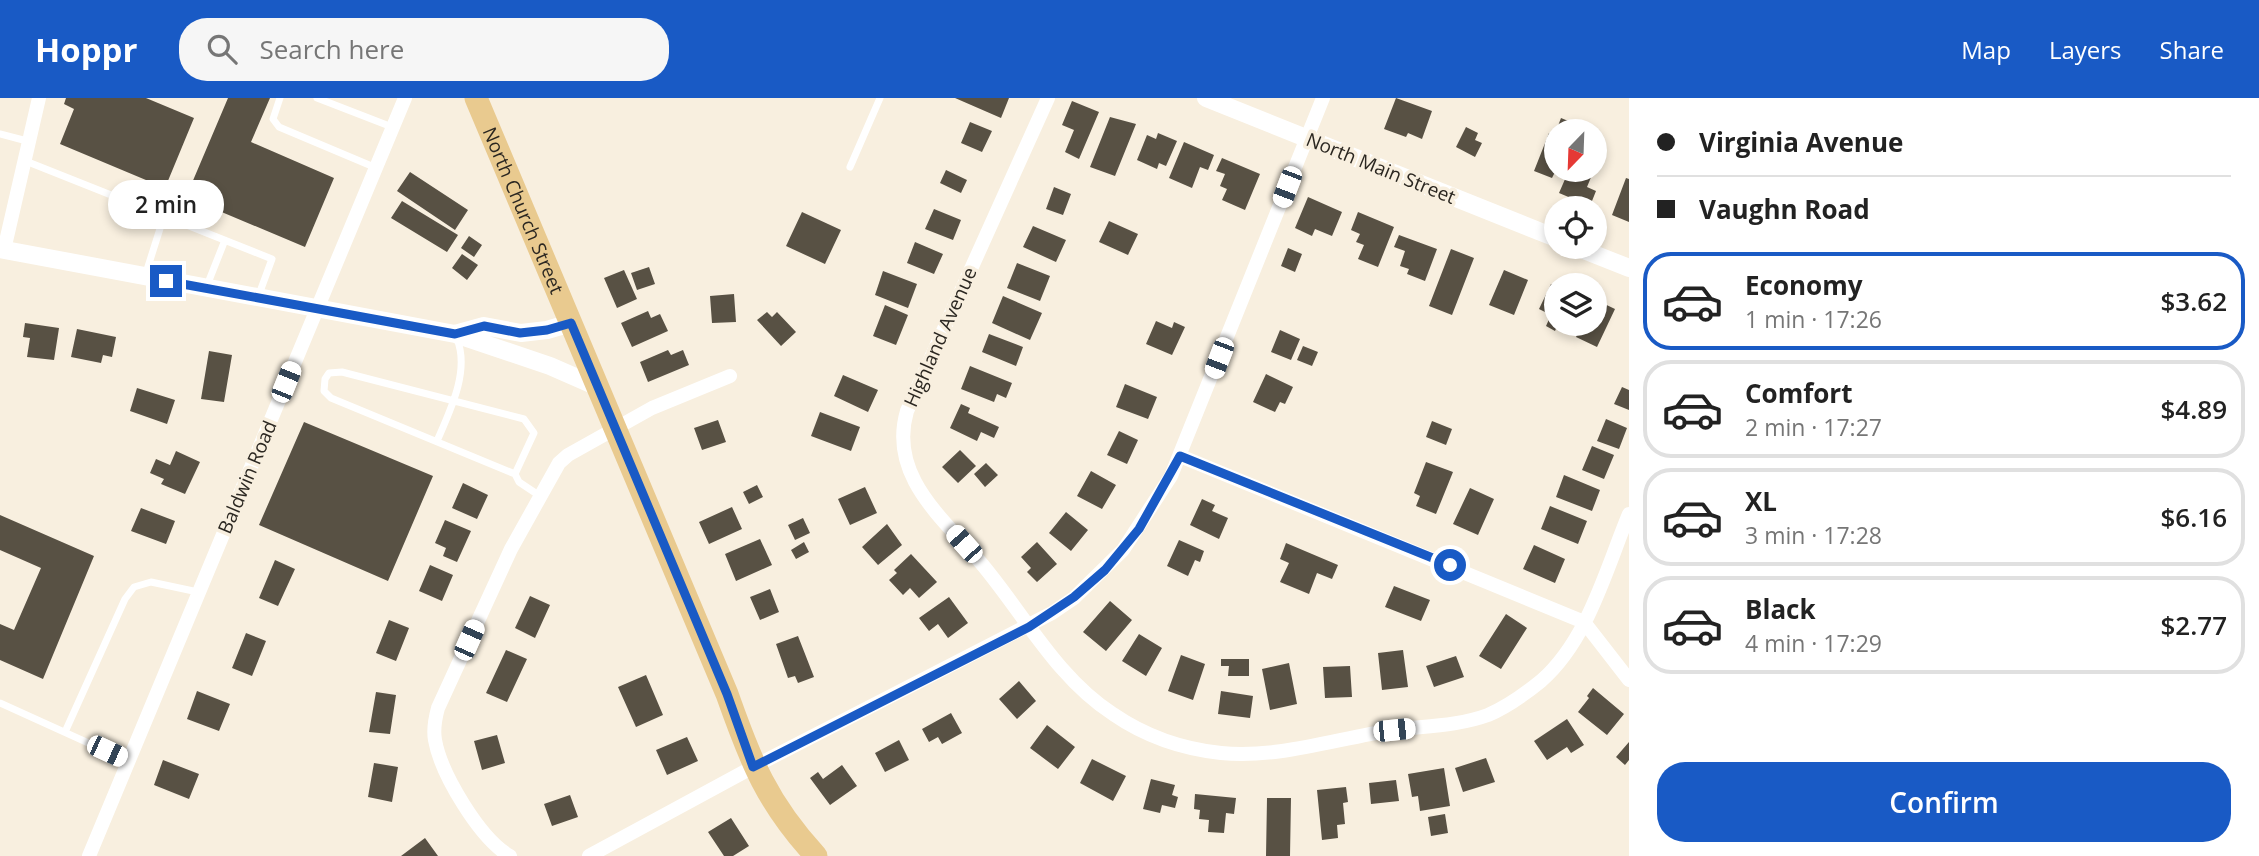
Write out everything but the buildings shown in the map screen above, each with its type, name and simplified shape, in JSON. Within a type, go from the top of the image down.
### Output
[{"type":"main road","name":"North Church Street","points":[[476,98],[722,681],[753,767],[788,826],[816,856]]},
{"type":"main road","points":[[788,826],[802,856]]},
{"type":"street","points":[[38,98],[2,249],[455,334],[531,359],[598,387]]},
{"type":"street","name":"Baldwin Road","points":[[89,856],[405,98]]},
{"type":"street","name":"Highland Avenue","points":[[1048,98],[907,411],[901,438],[904,458],[913,482],[1005,592],[1029,627],[1085,692],[1113,714],[1166,741],[1200,750],[1247,754],[1439,726],[1486,715],[1517,699],[1542,680],[1570,648],[1584,622],[1629,514]]},
{"type":"street","name":"North Main Street","points":[[1206,98],[1544,234]]},
{"type":"street","points":[[589,856],[753,767],[1029,627],[1074,597],[1123,550],[1139,529],[1180,456],[1324,98]]},
{"type":"street","points":[[1606,259],[1629,268]]},
{"type":"street","points":[[455,334],[484,326],[520,333],[547,330],[571,323]]},
{"type":"street","points":[[510,856],[491,842],[472,821],[437,749],[434,726],[438,708],[511,549],[559,463],[568,455],[652,408],[730,376]]},
{"type":"street","points":[[1180,456],[1584,622],[1629,680]]},
{"type":"lane","points":[[280,98],[273,119],[279,127],[374,167]]},
{"type":"lane","points":[[317,98],[392,127]]},
{"type":"lane","points":[[850,167],[880,98]]},
{"type":"lane","points":[[0,134],[27,141]]},
{"type":"lane","points":[[23,160],[272,259],[257,298]]},
{"type":"lane","points":[[145,277],[164,216]]},
{"type":"lane","points":[[206,288],[225,240]]},
{"type":"lane","points":[[436,441],[454,401],[462,351],[455,334]]},
{"type":"lane","points":[[515,474],[534,433],[524,419],[342,372],[329,373],[325,379],[324,391],[331,398],[515,474],[519,482],[540,497]]},
{"type":"lane","points":[[65,732],[125,599],[134,587],[151,582],[199,592]]},
{"type":"lane","points":[[0,703],[128,761]]},
{"type":"route","points":[[166,281],[455,334],[484,326],[520,333],[547,330],[571,323],[727,694],[753,767],[1029,627],[1074,597],[1105,570],[1139,529],[1180,456],[1450,565]]}]
